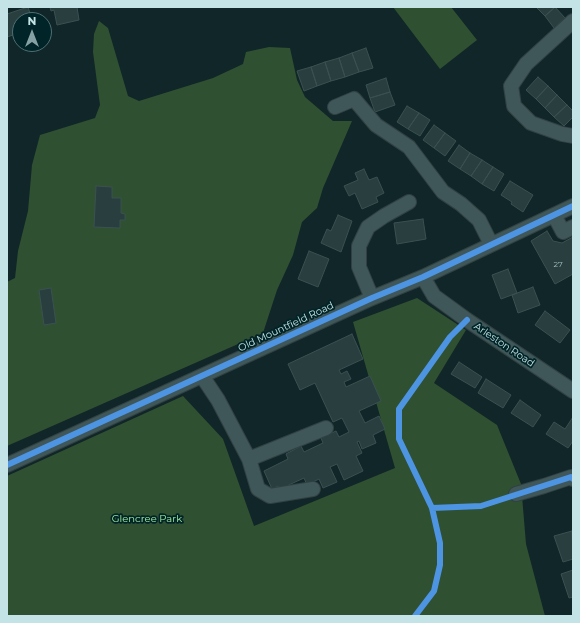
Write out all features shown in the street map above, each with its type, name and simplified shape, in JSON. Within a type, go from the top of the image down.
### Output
[{"type":"street","points":[[573,21],[526,64],[511,86],[514,106],[531,123],[562,134],[573,136]]},
{"type":"street","points":[[336,107],[354,99],[376,125],[409,147],[443,192],[461,204],[479,220],[491,244]]},
{"type":"street","points":[[372,298],[359,267],[359,246],[368,227],[409,202]]},
{"type":"street","name":"Old Mountfield Road","points":[[7,465],[372,298],[423,277],[573,206]]},
{"type":"street","points":[[554,215],[564,232],[573,226]]},
{"type":"street","name":"Arleston Road","points":[[423,277],[434,296],[573,391]]},
{"type":"street","points":[[202,376],[218,400],[249,459],[258,489],[270,496],[313,489]]},
{"type":"street","points":[[249,459],[326,428]]},
{"type":"street","points":[[516,494],[570,477],[573,479]]},
{"type":"green space","points":[[393,7],[451,7],[477,40],[440,69]]},
{"type":"green space","points":[[99,21],[108,28],[128,96],[139,101],[213,78],[243,64],[246,52],[269,47],[290,48],[297,80],[305,97],[333,121],[352,121],[323,188],[317,208],[302,222],[293,255],[277,290],[263,333],[7,446],[7,282],[15,278],[18,251],[28,211],[32,165],[40,135],[95,118],[100,105],[93,52],[94,34]]},
{"type":"green space","name":"Glencree Park","points":[[417,298],[466,330],[434,383],[497,425],[521,484],[526,544],[545,616],[7,616],[7,476],[183,396],[223,439],[254,526],[395,468],[353,322]]},
{"type":"building","points":[[28,7],[30,12],[13,12]]},
{"type":"building","points":[[50,7],[77,7],[79,20],[57,25],[54,10],[51,11]]},
{"type":"building","points":[[536,7],[555,7],[545,16]]},
{"type":"building","points":[[555,7],[565,18],[554,28],[545,16]]},
{"type":"building","points":[[12,12],[12,35],[7,37],[7,14]]},
{"type":"building","points":[[366,48],[373,68],[359,72],[352,53]]},
{"type":"building","points":[[352,53],[359,72],[345,77],[339,58]]},
{"type":"building","points":[[339,58],[345,77],[331,81],[325,62]]},
{"type":"building","points":[[325,62],[331,81],[317,86],[311,67]]},
{"type":"building","points":[[311,67],[317,86],[304,91],[297,71]]},
{"type":"building","points":[[538,77],[548,86],[536,99],[526,90]]},
{"type":"building","points":[[386,78],[390,92],[370,98],[366,85]]},
{"type":"building","points":[[548,86],[557,95],[545,108],[536,99]]},
{"type":"building","points":[[390,92],[395,105],[375,112],[370,98]]},
{"type":"building","points":[[557,95],[567,105],[554,117],[545,108]]},
{"type":"building","points":[[567,105],[573,111],[573,117],[564,126],[554,117]]},
{"type":"building","points":[[407,106],[419,113],[408,129],[397,122]]},
{"type":"building","points":[[419,113],[430,120],[420,136],[408,129]]},
{"type":"building","points":[[434,125],[445,133],[434,148],[423,140]]},
{"type":"building","points":[[445,133],[456,141],[445,156],[434,148]]},
{"type":"building","points":[[459,145],[470,153],[460,169],[448,161]]},
{"type":"building","points":[[470,153],[482,160],[471,176],[460,169]]},
{"type":"building","points":[[482,160],[493,167],[482,184],[471,176]]},
{"type":"building","points":[[493,167],[504,174],[494,191],[482,184]]},
{"type":"building","points":[[364,169],[369,180],[377,177],[384,193],[376,197],[378,202],[362,209],[355,193],[349,196],[344,186],[358,180],[355,173]]},
{"type":"building","points":[[510,181],[533,195],[523,212],[501,195]]},
{"type":"building","points":[[96,186],[112,187],[112,198],[121,198],[121,213],[125,214],[125,220],[120,220],[120,228],[94,227]]},
{"type":"building","points":[[338,215],[352,221],[341,252],[321,243],[327,229],[331,231]]},
{"type":"building","points":[[423,219],[426,239],[397,244],[394,223]]},
{"type":"building","points":[[547,231],[553,241],[562,243],[573,237],[573,274],[555,284],[531,241]]},
{"type":"building","points":[[309,251],[329,259],[318,287],[298,279]]},
{"type":"building","points":[[508,269],[517,293],[501,299],[492,275]]},
{"type":"building","points":[[533,287],[540,305],[518,313],[512,295]]},
{"type":"building","points":[[51,288],[56,323],[44,325],[39,290]]},
{"type":"building","points":[[545,311],[570,330],[560,343],[535,325]]},
{"type":"building","points":[[352,334],[363,359],[339,370],[341,374],[347,371],[351,379],[344,382],[346,387],[370,376],[381,401],[359,411],[365,423],[379,416],[385,429],[373,435],[376,443],[362,449],[359,441],[357,442],[362,453],[356,456],[363,471],[344,480],[337,464],[330,467],[337,482],[323,488],[319,479],[307,485],[304,478],[280,489],[278,486],[272,489],[264,471],[288,459],[286,454],[301,446],[304,452],[323,443],[321,438],[336,431],[339,437],[349,432],[342,418],[333,422],[315,383],[300,390],[288,364]]},
{"type":"building","points":[[459,362],[482,377],[475,388],[451,374]]},
{"type":"building","points":[[486,379],[511,395],[503,408],[478,393]]},
{"type":"building","points":[[520,400],[541,415],[533,427],[511,413]]},
{"type":"building","points":[[573,417],[573,441],[568,448],[546,434],[554,422],[565,429]]},
{"type":"building","points":[[572,531],[573,559],[563,562],[554,536]]},
{"type":"building","points":[[573,570],[573,597],[569,598],[561,574]]},
{"type":"cycle path","points":[[7,465],[372,298],[423,277],[573,206]]},
{"type":"cycle path","points":[[415,616],[434,591],[440,565],[440,543],[432,508],[399,439],[399,409],[450,337],[467,320]]},
{"type":"cycle path","points":[[432,508],[481,506],[571,477],[573,479]]}]
